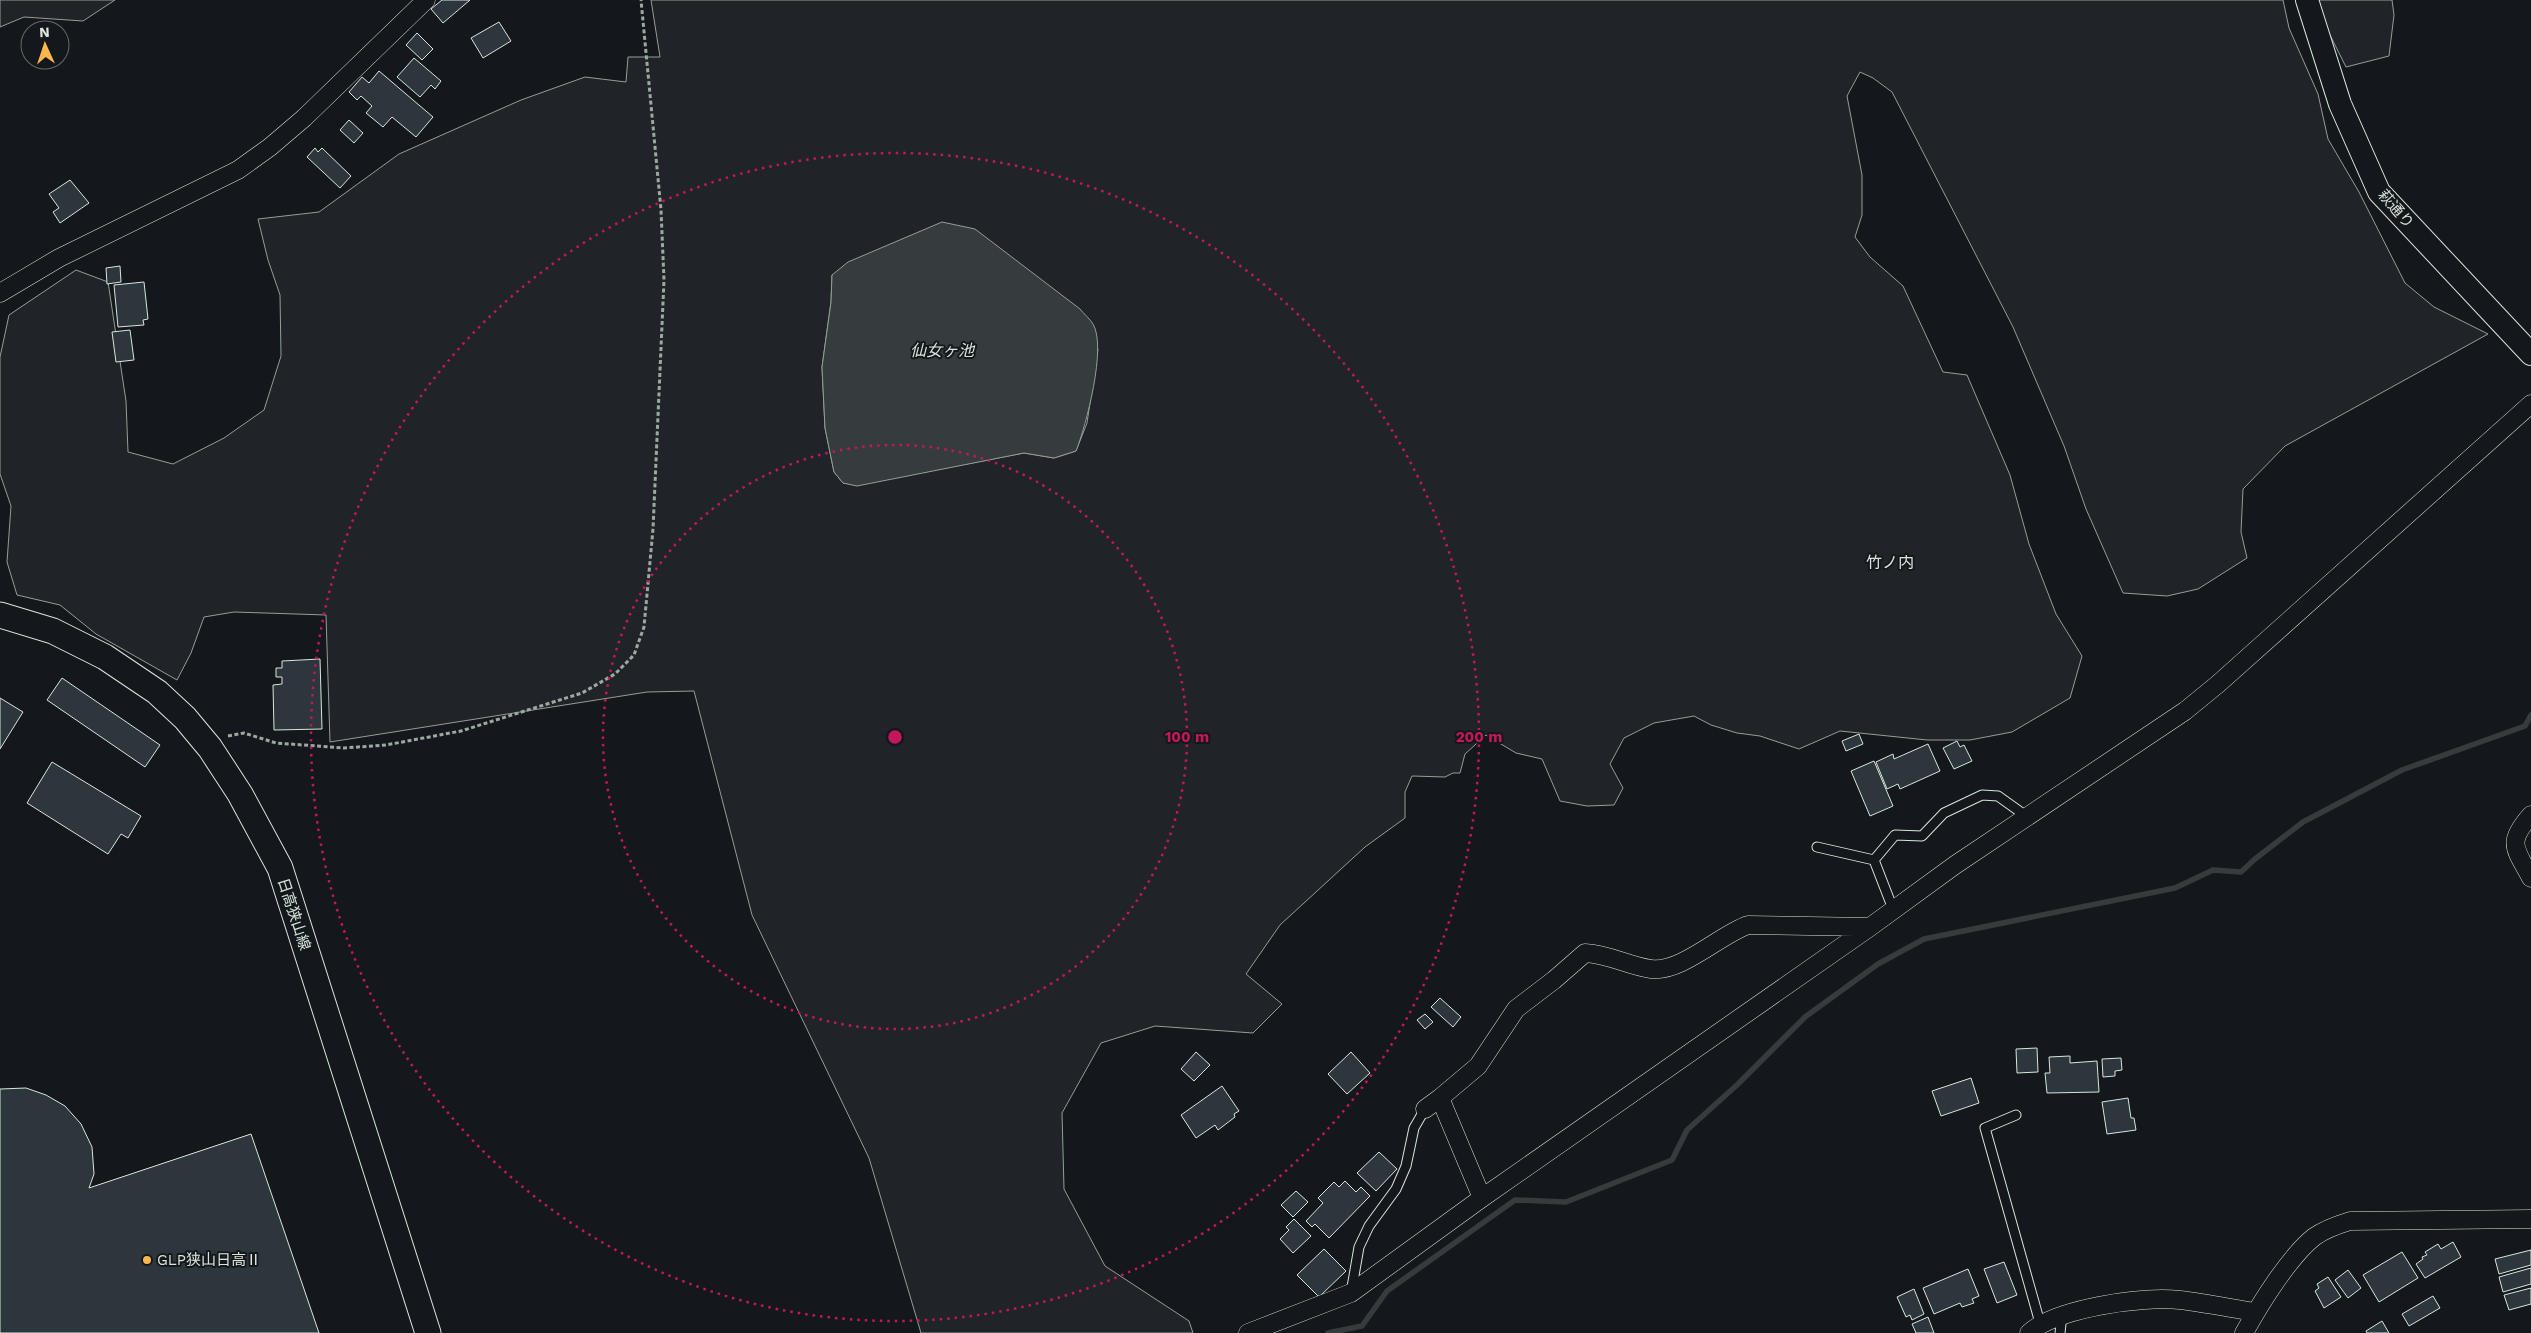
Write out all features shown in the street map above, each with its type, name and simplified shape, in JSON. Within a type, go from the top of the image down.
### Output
[{"type":"main road","name":"日高狭山線","points":[[0,614],[53,631],[105,657],[157,692],[185,718],[210,748],[240,794],[280,868],[428,1333]]},
{"type":"street","points":[[0,293],[59,258],[238,170],[270,147],[304,118],[426,0]]},
{"type":"street","name":"萩通り","points":[[2307,0],[2340,104],[2379,192],[2531,354]]},
{"type":"street","points":[[1248,1333],[1352,1293],[1482,1198],[1893,909],[2026,816],[2184,711],[2218,684],[2531,404]]},
{"type":"street","points":[[2531,816],[2516,833],[2516,848],[2531,878]]},
{"type":"street","points":[[1425,1109],[1478,1066],[1516,1009],[1585,953],[1602,954],[1653,970],[1673,965],[1705,951],[1735,930],[1748,925],[1870,927]]},
{"type":"street","points":[[1440,1098],[1482,1198]]},
{"type":"street","points":[[2244,1333],[2255,1312],[2298,1252],[2315,1236],[2330,1227],[2350,1221],[2531,1219]]},
{"type":"street","points":[[2035,1328],[2062,1315],[2125,1302],[2178,1300],[2255,1312]]},
{"type":"lane","points":[[1874,860],[1895,834],[1922,836],[1944,812],[1982,795],[1998,796],[2026,816]]},
{"type":"lane","points":[[1817,847],[1874,860]]},
{"type":"lane","points":[[1874,860],[1893,909]]},
{"type":"lane","points":[[1352,1293],[1359,1247],[1369,1226],[1396,1189],[1411,1150],[1414,1128],[1425,1109]]},
{"type":"lane","points":[[2016,1115],[1985,1128],[2035,1328]]},
{"type":"lane","points":[[2060,1333],[2062,1315]]},
{"type":"path","points":[[210,748],[231,734],[244,733],[276,743],[344,748],[386,745],[461,731],[582,693],[615,674],[634,656],[644,627],[653,529],[664,280],[661,210],[641,0]]},
{"type":"shaded area","points":[[0,0],[115,0],[83,21],[24,17],[0,27]]},
{"type":"shaded area","points":[[651,0],[2283,0],[2289,28],[2318,94],[2328,139],[2359,192],[2405,283],[2434,307],[2488,334],[2285,446],[2243,489],[2241,532],[2247,558],[2198,589],[2167,596],[2123,593],[2086,509],[2064,446],[2013,327],[1892,92],[1873,78],[1860,72],[1847,96],[1862,175],[1862,215],[1855,237],[1870,257],[1903,286],[1943,372],[1967,375],[2010,475],[2029,544],[2056,614],[2082,656],[2070,698],[2012,732],[1970,740],[1927,740],[1840,731],[1799,749],[1760,736],[1737,733],[1711,725],[1694,716],[1654,723],[1624,738],[1610,764],[1623,788],[1614,805],[1587,806],[1560,801],[1542,759],[1516,753],[1486,735],[1465,754],[1460,773],[1453,773],[1445,777],[1412,776],[1405,792],[1405,818],[1365,847],[1280,925],[1246,974],[1282,1004],[1253,1033],[1155,1026],[1101,1043],[1062,1113],[1064,1189],[1105,1266],[1189,1321],[1193,1333],[921,1333],[869,1158],[752,915],[694,691],[647,692],[330,742],[326,615],[234,612],[204,617],[191,653],[177,680],[96,634],[60,605],[17,595],[7,562],[11,506],[0,474],[0,357],[9,315],[76,270],[108,282],[126,401],[128,452],[173,464],[224,438],[264,410],[281,356],[280,295],[268,260],[258,219],[319,212],[399,154],[521,100],[585,77],[626,82],[628,57],[660,57]],"holes":[[[832,275],[1098,349],[1087,423],[1076,451],[1054,458],[1024,453],[857,485],[843,483],[834,472],[825,428],[822,367],[831,302]]]},
{"type":"shaded area","points":[[2319,0],[2392,0],[2394,15],[2389,56],[2346,67],[2326,27]]},
{"type":"water","name":"仙女ヶ池","points":[[942,222],[975,229],[1080,309],[1093,324],[1097,335],[1098,350],[1094,387],[1076,451],[1054,458],[1024,453],[857,486],[843,483],[834,472],[825,428],[822,367],[831,302],[832,275],[848,262]]},
{"type":"building","points":[[442,0],[470,0],[443,23],[431,9]]},
{"type":"building","points":[[499,22],[511,41],[483,58],[471,38]]},
{"type":"building","points":[[417,33],[433,49],[422,60],[406,45]]},
{"type":"building","points":[[414,58],[441,81],[435,89],[431,85],[420,97],[397,77]]},
{"type":"building","points":[[379,71],[433,117],[416,137],[392,117],[383,127],[366,113],[372,106],[361,96],[357,100],[349,92],[362,77],[369,83]]},
{"type":"building","points":[[349,120],[363,133],[354,143],[340,130]]},
{"type":"building","points":[[315,148],[318,152],[322,148],[351,176],[340,188],[307,157]]},
{"type":"building","points":[[70,180],[89,203],[60,223],[53,212],[59,208],[49,194]]},
{"type":"building","points":[[120,266],[121,282],[107,284],[106,268]]},
{"type":"building","points":[[144,282],[148,319],[143,320],[144,325],[118,327],[114,285]]},
{"type":"building","points":[[130,330],[134,360],[116,362],[112,332]]},
{"type":"building","points":[[320,659],[322,729],[274,730],[273,685],[282,684],[282,677],[276,677],[276,668],[282,668],[282,661]]},
{"type":"building","points":[[62,678],[160,745],[145,767],[47,700]]},
{"type":"building","points":[[0,698],[23,712],[0,749]]},
{"type":"building","points":[[1859,734],[1863,744],[1846,751],[1842,741]]},
{"type":"building","points":[[1957,741],[1960,747],[1964,745],[1972,761],[1954,769],[1943,748]]},
{"type":"building","points":[[1928,744],[1940,771],[1900,789],[1898,784],[1887,789],[1876,762],[1893,754],[1894,759]]},
{"type":"building","points":[[1874,761],[1893,806],[1870,816],[1851,771]]},
{"type":"building","points":[[52,762],[141,816],[128,838],[121,834],[108,854],[27,803]]},
{"type":"building","points":[[1440,998],[1461,1017],[1453,1027],[1431,1007]]},
{"type":"building","points":[[1425,1014],[1433,1022],[1425,1029],[1417,1020]]},
{"type":"building","points":[[2037,1048],[2038,1072],[2017,1073],[2016,1049]]},
{"type":"building","points":[[1196,1052],[1210,1065],[1194,1081],[1181,1069]]},
{"type":"building","points":[[1351,1052],[1370,1073],[1347,1094],[1328,1074]]},
{"type":"building","points":[[2070,1056],[2070,1063],[2097,1061],[2099,1092],[2047,1093],[2045,1073],[2050,1073],[2049,1057]]},
{"type":"building","points":[[2121,1058],[2122,1070],[2115,1071],[2115,1076],[2103,1077],[2102,1059]]},
{"type":"building","points":[[1971,1078],[1979,1103],[1941,1116],[1932,1091]]},
{"type":"building","points":[[1222,1086],[1239,1111],[1234,1114],[1235,1117],[1218,1130],[1215,1125],[1196,1138],[1181,1115]]},
{"type":"building","name":"GLP狭山日高Ⅱ","points":[[26,1088],[46,1095],[65,1106],[81,1124],[92,1147],[94,1174],[89,1188],[251,1134],[319,1333],[0,1333],[0,1089]]},
{"type":"building","points":[[2128,1098],[2131,1118],[2134,1118],[2136,1130],[2107,1134],[2102,1102]]},
{"type":"building","points":[[1379,1152],[1397,1169],[1376,1191],[1357,1173]]},
{"type":"building","points":[[1345,1181],[1356,1192],[1361,1187],[1370,1196],[1329,1238],[1315,1224],[1312,1227],[1306,1221],[1323,1203],[1318,1198],[1334,1182],[1339,1187]]},
{"type":"building","points":[[1296,1191],[1308,1202],[1293,1217],[1281,1205]]},
{"type":"building","points":[[1294,1219],[1311,1236],[1293,1253],[1280,1239],[1289,1230],[1286,1227]]},
{"type":"building","points":[[2453,1242],[2461,1257],[2425,1278],[2416,1264],[2423,1259],[2422,1257],[2427,1255],[2425,1252],[2438,1244],[2441,1249]]},
{"type":"building","points":[[1324,1249],[1346,1271],[1319,1297],[1297,1275]]},
{"type":"building","points":[[2531,1250],[2531,1265],[2499,1274],[2495,1259]]},
{"type":"building","points":[[2402,1252],[2418,1278],[2379,1302],[2363,1275]]},
{"type":"building","points":[[2004,1262],[2017,1295],[1997,1303],[1984,1269]]},
{"type":"building","points":[[2531,1268],[2531,1284],[2503,1292],[2499,1277]]},
{"type":"building","points":[[1968,1269],[1979,1296],[1972,1299],[1974,1303],[1962,1307],[1960,1303],[1934,1314],[1923,1288]]},
{"type":"building","points":[[2348,1270],[2361,1288],[2348,1298],[2335,1280]]},
{"type":"building","points":[[2328,1277],[2341,1297],[2324,1308],[2315,1291],[2319,1288],[2317,1284]]},
{"type":"building","points":[[2531,1288],[2531,1304],[2509,1310],[2504,1295]]},
{"type":"building","points":[[1914,1289],[1924,1314],[1912,1320],[1910,1315],[1906,1317],[1897,1297]]},
{"type":"building","points":[[2433,1296],[2440,1308],[2409,1326],[2402,1314]]},
{"type":"building","points":[[1928,1317],[1934,1333],[1916,1333],[1912,1324]]},
{"type":"building","points":[[2382,1321],[2389,1333],[2367,1333],[2366,1331]]},
{"type":"waterway","points":[[1328,1333],[1362,1326],[1387,1291],[1515,1200],[1566,1202],[1672,1160],[1687,1130],[1738,1084],[1805,1017],[1878,964],[1924,939],[2175,888],[2213,870],[2241,872],[2303,822],[2402,770],[2525,726],[2531,715]]},
{"type":"place","name":"GLP狭山日高Ⅱ","points":[[147,1260]]},
{"type":"district","name":"竹ノ内","points":[[1890,562]]}]
